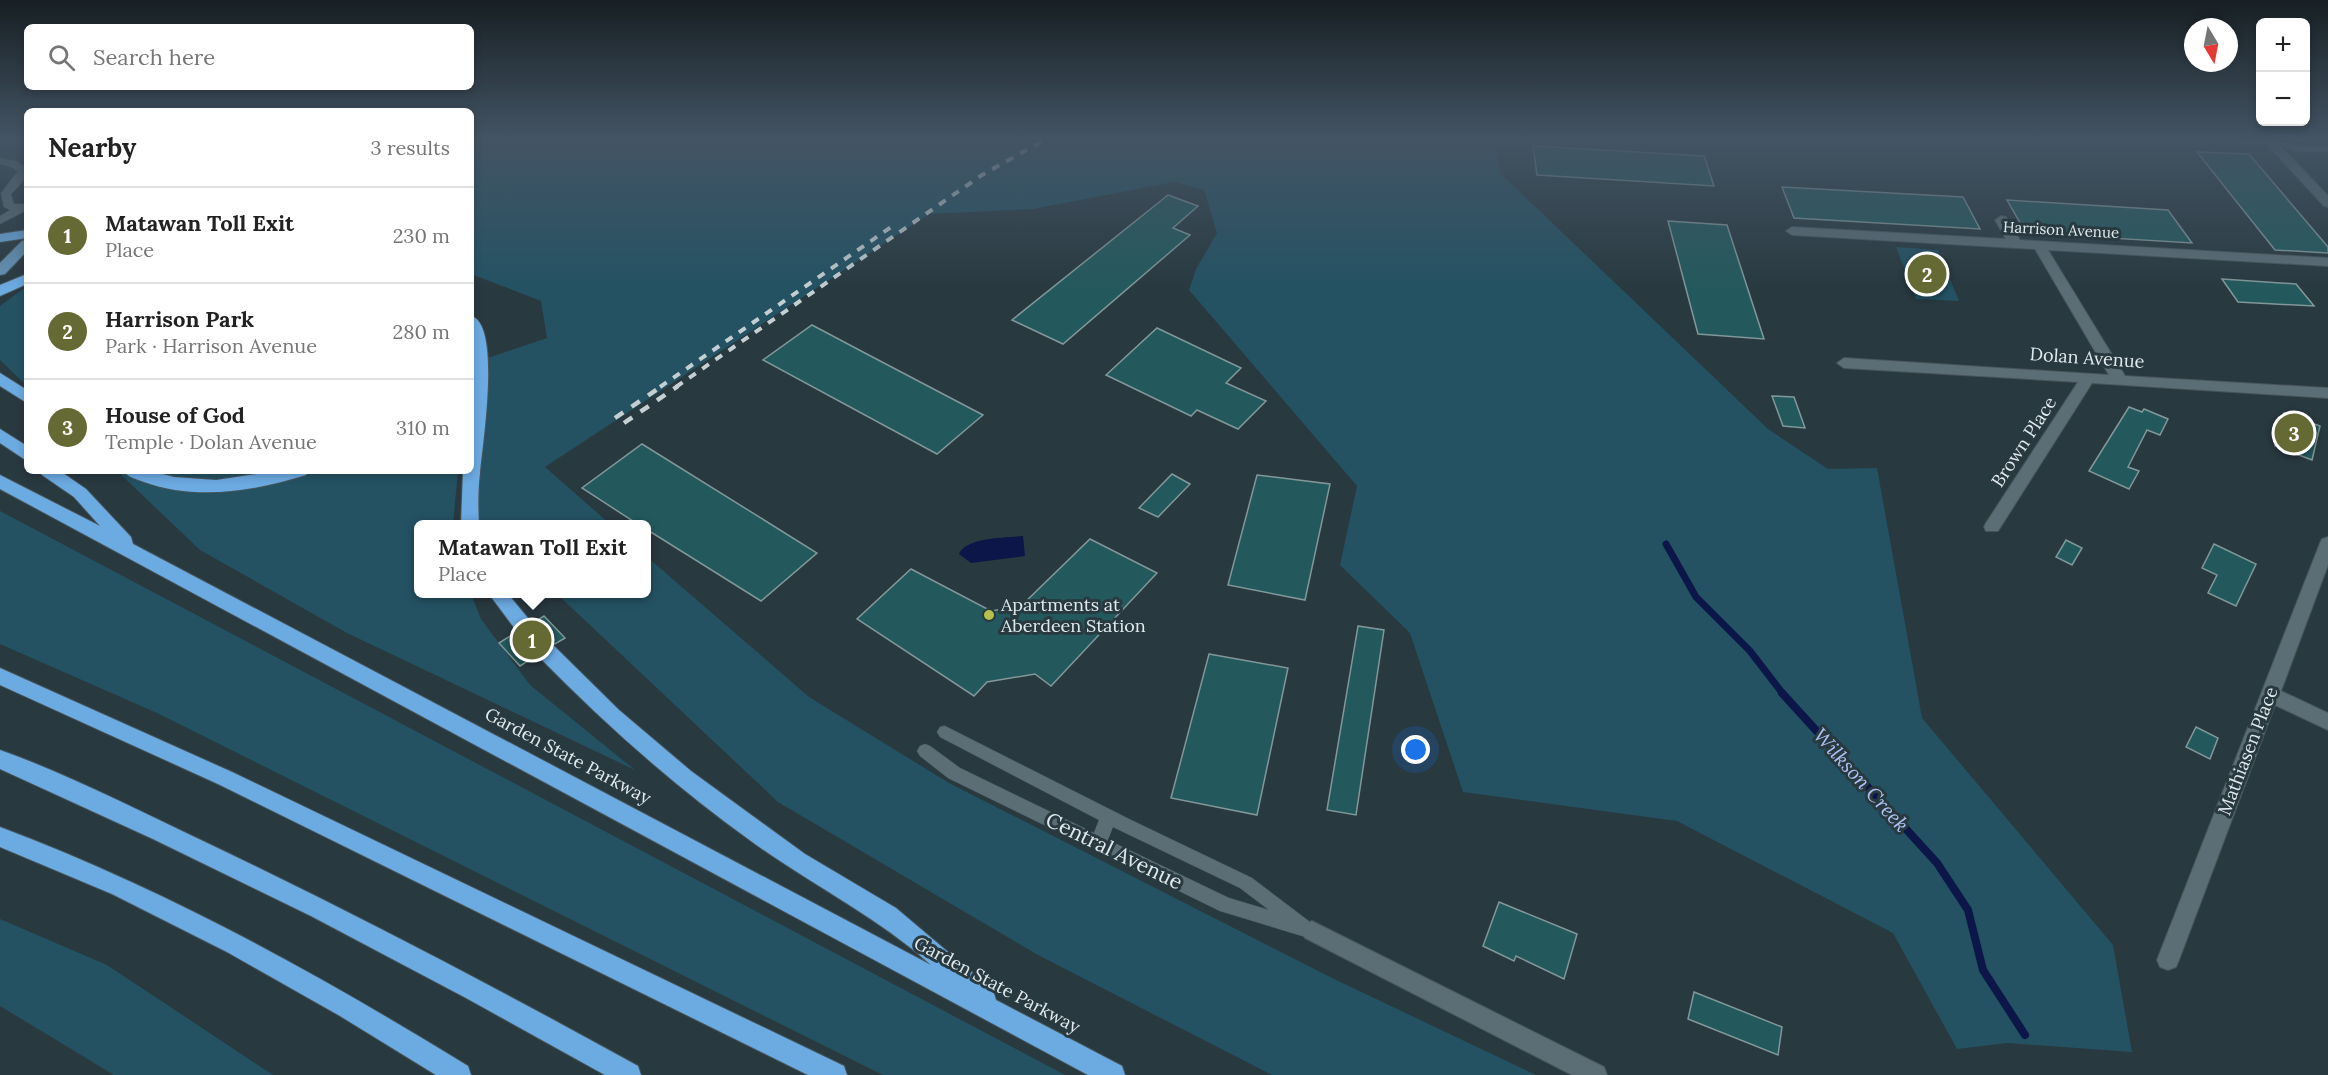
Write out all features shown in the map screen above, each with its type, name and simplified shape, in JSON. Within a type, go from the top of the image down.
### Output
[{"type":"highway","points":[[0,238],[24,234]]},
{"type":"highway","points":[[0,291],[24,279]]},
{"type":"highway","points":[[474,329],[478,339],[481,368],[474,445]]},
{"type":"highway","points":[[0,378],[24,396]]},
{"type":"highway","points":[[0,435],[24,453]]},
{"type":"highway","points":[[52,474],[80,493],[134,552]]},
{"type":"highway","points":[[142,474],[162,481],[220,486],[278,478],[291,474]]},
{"type":"highway","points":[[470,520],[471,474]]},
{"type":"highway","name":"Garden State Parkway","points":[[0,481],[1113,1075]]},
{"type":"highway","points":[[501,598],[525,628]]},
{"type":"highway","points":[[545,650],[601,708],[676,772],[794,858],[888,917],[1014,1022]]},
{"type":"highway","points":[[0,676],[225,778],[836,1075]]},
{"type":"highway","points":[[0,759],[175,838],[329,912],[505,1005],[629,1075]]},
{"type":"highway","points":[[0,837],[160,906],[242,946],[459,1075]]},
{"type":"main road","points":[[0,271],[24,247]]},
{"type":"street","points":[[2316,189],[2328,202]]},
{"type":"street","points":[[2001,220],[2015,243]]},
{"type":"street","name":"Harrison Avenue","points":[[1792,231],[2328,262]]},
{"type":"street","points":[[2039,245],[2120,380]]},
{"type":"street","name":"Dolan Avenue","points":[[1844,363],[2328,393]]},
{"type":"street","name":"Brown Place","points":[[1992,527],[2088,378]]},
{"type":"street","name":"Mathiasen Place","points":[[2168,960],[2328,543]]},
{"type":"street","points":[[2270,694],[2328,722]]},
{"type":"street","name":"Central Avenue","points":[[1312,931],[1596,1075]]},
{"type":"lane","points":[[10,189],[6,193],[9,207],[24,207]]},
{"type":"lane","points":[[0,221],[24,207]]},
{"type":"lane","name":"Central Avenue","points":[[945,732],[1108,817],[1246,883],[1312,931]]},
{"type":"lane","name":"Central Avenue","points":[[925,751],[954,773],[1226,905],[1312,931]]},
{"type":"lane","points":[[1099,843],[1108,817]]},
{"type":"shaded area","points":[[474,189],[1137,189],[1033,209],[929,214],[545,467],[605,520],[479,520],[475,517],[482,360],[547,338],[541,301],[474,275]]},
{"type":"shaded area","points":[[1201,189],[1517,189],[1768,429],[1828,469],[1877,468],[1922,718],[2113,945],[2132,1052],[2007,1043],[1957,1049],[1893,933],[1677,821],[1463,792],[1410,633],[1340,565],[1357,486],[1189,290],[1196,269],[1217,233],[1204,190]]},
{"type":"shaded area","points":[[1896,247],[1938,250],[1959,301],[1916,299]]},
{"type":"shaded area","points":[[24,288],[24,383],[0,360],[0,306]]},
{"type":"shaded area","points":[[120,474],[458,474],[453,520],[414,520],[414,598],[473,598],[481,619],[530,685],[635,770],[347,633],[200,550]]},
{"type":"shaded area","points":[[0,511],[1065,1075],[883,1075],[157,713],[0,644]]},
{"type":"shaded area","points":[[1023,536],[1025,556],[971,563],[959,554],[963,548],[978,541]]},
{"type":"shaded area","points":[[651,560],[809,697],[949,783],[1332,978],[1536,1075],[1272,1075],[1038,955],[778,802],[561,598],[651,598]]},
{"type":"shaded area","points":[[0,919],[107,965],[273,1075],[114,1075],[0,1006]]},
{"type":"building","points":[[1783,189],[1963,197],[1980,229],[1794,218]]},
{"type":"building","points":[[2227,189],[2279,189],[2328,247],[2328,253],[2275,250]]},
{"type":"building","points":[[1168,195],[1198,206],[1173,228],[1190,235],[1063,344],[1012,320]]},
{"type":"building","points":[[2007,200],[2168,210],[2192,243],[2026,233]]},
{"type":"building","points":[[1668,221],[1727,225],[1764,339],[1698,334]]},
{"type":"building","points":[[2222,279],[2296,284],[2314,306],[2238,302]]},
{"type":"building","points":[[812,325],[983,415],[937,454],[763,360]]},
{"type":"building","points":[[1157,328],[1241,368],[1226,383],[1266,401],[1238,429],[1197,410],[1191,416],[1106,375]]},
{"type":"building","points":[[1772,396],[1794,397],[1805,428],[1783,426]]},
{"type":"building","points":[[2129,407],[2142,412],[2144,409],[2168,419],[2160,435],[2147,430],[2128,467],[2139,471],[2129,489],[2089,471]]},
{"type":"building","points":[[2284,413],[2320,426],[2312,460],[2275,446]]},
{"type":"building","points":[[642,444],[817,553],[761,601],[651,532],[651,520],[631,520],[582,488]]},
{"type":"building","points":[[1172,474],[1190,484],[1158,517],[1139,508]]},
{"type":"building","points":[[1257,475],[1330,484],[1305,600],[1228,585]]},
{"type":"building","name":"Apartments at Aberdeen Station","points":[[1090,539],[1157,573],[1051,686],[1035,674],[987,682],[974,696],[857,619],[911,569],[991,611],[1021,606]]},
{"type":"building","points":[[2066,540],[2082,548],[2072,565],[2056,557]]},
{"type":"building","points":[[2214,544],[2256,564],[2236,606],[2208,593],[2217,575],[2202,568]]},
{"type":"building","points":[[544,616],[565,638],[555,644],[546,640],[537,642],[533,649],[536,656],[520,666],[499,643],[515,633],[524,638],[533,635],[537,629],[534,622]]},
{"type":"building","points":[[1358,626],[1384,630],[1356,815],[1327,810]]},
{"type":"building","points":[[1209,654],[1288,668],[1257,815],[1171,798]]},
{"type":"building","points":[[2196,727],[2218,738],[2210,759],[2186,747]]},
{"type":"building","points":[[1499,902],[1577,934],[1564,979],[1516,956],[1514,961],[1483,946]]},
{"type":"building","points":[[1694,992],[1782,1027],[1778,1055],[1688,1019]]},
{"type":"waterway","name":"Wilkson Creek","points":[[1666,544],[1696,597],[1750,651],[1783,694]]},
{"type":"waterway","name":"Wilkson Creek","points":[[1782,693],[1937,863],[1968,910],[1983,970],[2025,1035]]},
{"type":"tunnel","points":[[525,628],[545,650]]},
{"type":"railway","points":[[676,387],[962,189]]},
{"type":"railway","points":[[660,387],[894,225]]},
{"type":"railway","points":[[615,418],[662,386]]},
{"type":"railway","points":[[624,423],[678,386]]},
{"type":"place","name":"Harrison Park","points":[[1927,274]]},
{"type":"place","name":"House of God","points":[[2294,433]]},
{"type":"place","name":"Apartments at Aberdeen Station","points":[[989,615]]},
{"type":"place","name":"Matawan Toll Exit","points":[[532,640]]}]
